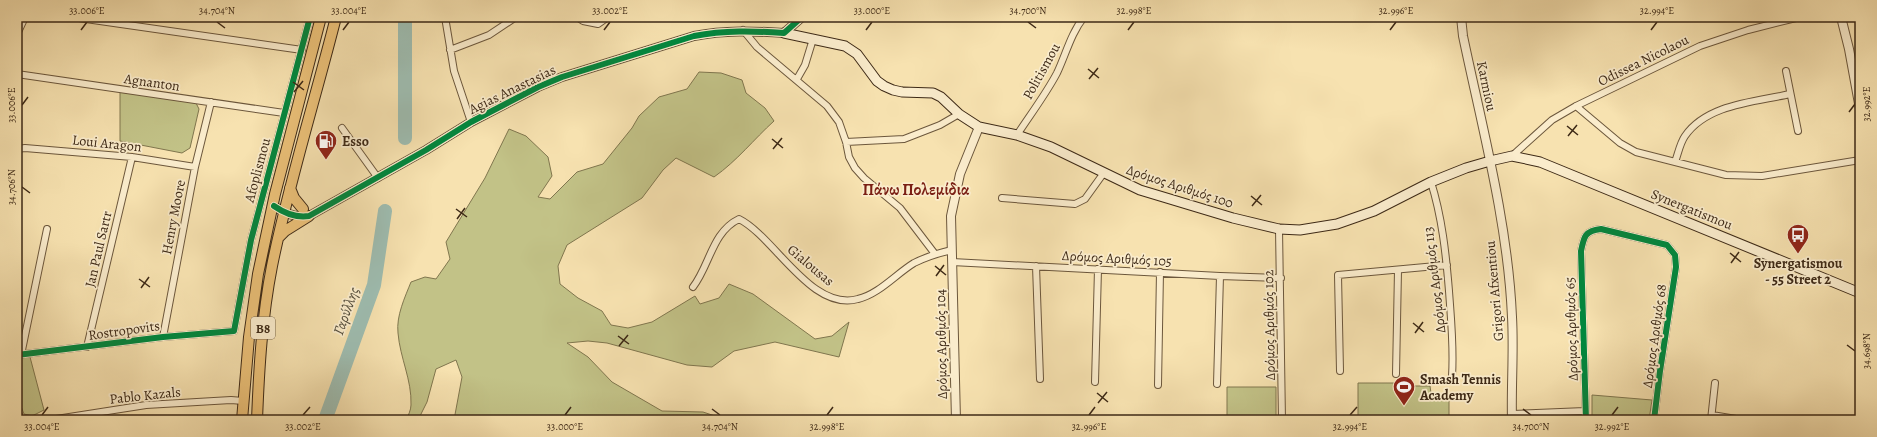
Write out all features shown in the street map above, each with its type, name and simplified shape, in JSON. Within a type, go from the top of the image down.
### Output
[{"type":"main road","name":"B8","points":[[242,420],[253,302],[274,206],[321,17]]},
{"type":"main road","name":"B8","points":[[257,420],[260,355],[266,303],[285,208],[336,17]]},
{"type":"main road","name":"Agias Anastasias","points":[[784,33],[835,43],[851,49],[864,62],[877,81],[884,86],[902,92],[933,93],[950,103],[959,114],[979,127]]},
{"type":"main road","name":"Δρόμος Αριθμός 100","points":[[979,127],[1017,136],[1051,147],[1103,174],[1147,192],[1233,218],[1279,229],[1300,230],[1337,224],[1374,211],[1431,182],[1466,168],[1512,156]]},
{"type":"main road","name":"Synergatismou","points":[[1512,156],[1540,162],[1859,291]]},
{"type":"main road","points":[[279,237],[309,212],[296,202],[290,188]]},
{"type":"street","points":[[17,30],[24,17]]},
{"type":"street","points":[[72,17],[302,50]]},
{"type":"street","name":"Afoplismou","points":[[234,331],[251,240],[310,17]]},
{"type":"street","points":[[445,17],[454,72],[471,122]]},
{"type":"street","points":[[450,50],[489,35],[516,17]]},
{"type":"street","points":[[578,17],[583,21],[598,24],[608,17]]},
{"type":"street","points":[[784,33],[802,17]]},
{"type":"street","name":"Politismou","points":[[1017,136],[1056,74],[1068,51],[1077,26],[1084,17]]},
{"type":"street","name":"Karmiou","points":[[1461,17],[1462,36],[1490,161]]},
{"type":"street","name":"Odissea Nicolaou","points":[[1512,156],[1552,120],[1576,106],[1700,46],[1748,30],[1800,17]]},
{"type":"street","points":[[1841,17],[1849,49],[1860,109]]},
{"type":"street","points":[[743,30],[757,47],[797,79],[827,106],[839,122],[846,142],[849,157],[855,168],[864,178],[900,208],[935,254]]},
{"type":"street","name":"Agias Anastasias","points":[[309,212],[378,178],[471,122],[538,87],[562,77],[694,36],[712,32],[743,30],[784,33]]},
{"type":"street","points":[[797,79],[805,65],[813,39]]},
{"type":"street","points":[[1786,71],[1798,130]]},
{"type":"street","name":"Agnanton","points":[[17,74],[284,113]]},
{"type":"street","points":[[1675,162],[1685,136],[1702,119],[1721,110],[1790,94]]},
{"type":"street","name":"Henry Moore","points":[[163,337],[195,168],[211,102]]},
{"type":"street","points":[[1576,106],[1620,143],[1636,152],[1726,175],[1762,176],[1860,160]]},
{"type":"street","points":[[846,142],[904,139],[940,125],[959,114]]},
{"type":"street","name":"Δρόμος Αριθμός 104","points":[[956,420],[951,216],[960,174],[979,127]]},
{"type":"street","points":[[342,128],[378,178]]},
{"type":"street","name":"Loui Aragon","points":[[17,149],[25,148],[132,157],[195,168]]},
{"type":"street","name":"Jan Paul Sartr","points":[[87,348],[132,157]]},
{"type":"street","name":"Grigori Afxentiou","points":[[1490,161],[1506,257],[1512,316],[1512,417]]},
{"type":"street","points":[[1002,198],[1075,204],[1086,199],[1103,174]]},
{"type":"street","name":"Δρόμος Αριθμός 113","points":[[1431,182],[1437,202],[1446,265],[1454,347],[1452,376]]},
{"type":"street","points":[[274,206],[309,212]]},
{"type":"street","name":"Gialousas","points":[[693,287],[721,234],[729,224],[739,219],[750,224],[796,273],[823,294],[839,300],[858,300],[877,290],[915,263],[935,254],[952,250]]},
{"type":"street","points":[[19,355],[47,229]]},
{"type":"street","name":"Δρόμος Αριθμός 102","points":[[1279,229],[1281,278],[1282,420]]},
{"type":"street","name":"Δρόμος Αριθμός 68","points":[[1584,237],[1591,230],[1601,230],[1666,245],[1674,255],[1676,268],[1654,420]]},
{"type":"street","name":"Δρόμος Αριθμός 65","points":[[1584,237],[1581,251],[1586,420]]},
{"type":"street","name":"Δρόμος Αριθμός 105","points":[[952,262],[1281,278]]},
{"type":"street","points":[[1340,371],[1338,275],[1446,265]]},
{"type":"street","points":[[1036,266],[1040,379]]},
{"type":"street","points":[[1095,382],[1098,269]]},
{"type":"street","points":[[1396,374],[1398,270]]},
{"type":"street","points":[[1158,386],[1160,272]]},
{"type":"street","points":[[1217,384],[1220,276]]},
{"type":"street","name":"Rostropovits","points":[[19,355],[87,348],[163,337],[234,331]]},
{"type":"street","points":[[1715,383],[1712,418],[1742,420]]},
{"type":"street","name":"Pablo Kazals","points":[[50,420],[146,405],[231,400],[243,401]]},
{"type":"street","points":[[17,410],[21,420]]},
{"type":"street","points":[[1512,417],[1585,411]]},
{"type":"green space","points":[[699,72],[721,73],[742,80],[746,93],[765,108],[774,121],[738,157],[714,177],[676,158],[663,170],[642,198],[567,245],[558,266],[560,284],[578,298],[602,311],[611,325],[628,328],[652,322],[695,296],[700,304],[719,298],[729,284],[753,294],[815,339],[832,336],[849,322],[839,357],[775,342],[734,351],[712,367],[687,365],[607,343],[588,341],[567,343],[588,357],[612,382],[662,411],[703,412],[727,420],[454,420],[462,377],[456,360],[436,369],[427,402],[418,420],[406,420],[411,405],[411,396],[398,333],[398,320],[404,300],[411,282],[425,277],[436,279],[450,259],[446,242],[485,178],[509,129],[526,136],[548,157],[552,176],[538,197],[550,199],[577,172],[603,164],[632,128],[639,116],[659,97],[687,89]]},
{"type":"green space","points":[[120,91],[195,101],[199,109],[190,148],[182,153],[120,141]]},
{"type":"green space","points":[[17,356],[30,357],[44,410],[32,416],[24,414],[17,396]]},
{"type":"green space","name":"Smash Tennis Academy","points":[[1358,383],[1399,383],[1400,386],[1430,386],[1431,393],[1449,394],[1449,420],[1358,420]]},
{"type":"green space","points":[[1227,387],[1276,387],[1276,420],[1227,420]]},
{"type":"green space","points":[[1592,395],[1652,400],[1649,420],[1592,420]]},
{"type":"waterway","name":"Γαρύλλης","points":[[405,17],[405,138]]},
{"type":"waterway","name":"Γαρύλλης","points":[[325,420],[374,285],[385,211]]},
{"type":"cycle path","points":[[17,355],[163,337],[234,331],[251,240],[310,17]]},
{"type":"cycle path","points":[[274,206],[290,214],[309,216],[426,150],[471,122],[538,87],[562,77],[694,36],[739,32],[784,33],[802,17]]},
{"type":"cycle path","points":[[1586,420],[1581,251],[1586,235],[1592,231],[1601,229],[1667,245],[1675,255],[1676,267],[1654,420]]},
{"type":"place","name":"Esso","points":[[326,160]]},
{"type":"place","name":"Synergatismou - 55 Street 2","points":[[1798,254]]},
{"type":"place","name":"Smash Tennis Academy","points":[[1404,406]]},
{"type":"district","name":"Πάνω Πολεμίδια","points":[[916,189]]}]
